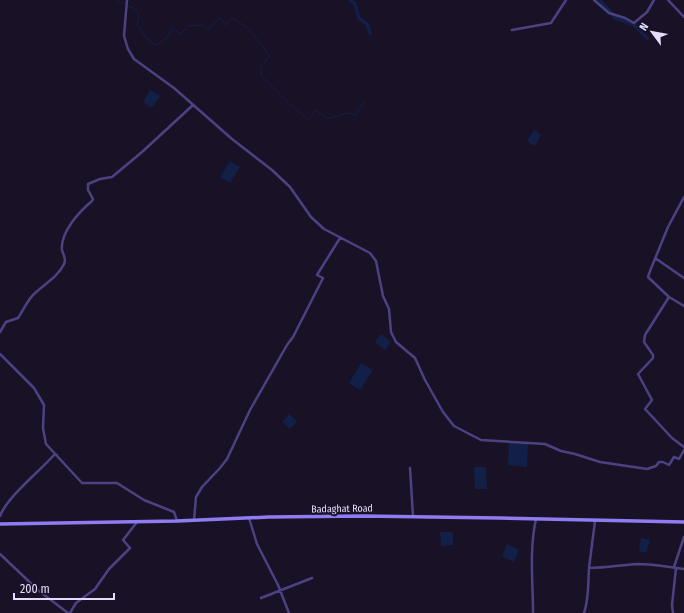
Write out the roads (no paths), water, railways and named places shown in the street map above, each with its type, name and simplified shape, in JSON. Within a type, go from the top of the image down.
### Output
[{"type":"main road","name":"Badaghat Road","points":[[0,524],[177,521],[248,517],[413,516],[684,522]]},
{"type":"street","points":[[127,0],[124,36],[128,49],[134,59],[174,88],[226,134],[290,186],[311,217],[324,229],[370,253],[376,261],[383,296],[389,309],[391,332],[396,342],[415,358],[425,380],[443,412],[454,426],[481,440],[545,444],[561,451],[600,462],[647,469],[656,466],[659,462],[669,465],[674,457],[679,459],[684,448],[672,438],[645,409],[652,400],[638,374],[653,358],[644,342],[645,335],[669,297]]},
{"type":"street","points":[[512,30],[551,24],[566,0]]},
{"type":"street","points":[[594,0],[612,15],[625,18],[634,23],[647,12],[654,0]]},
{"type":"street","points":[[668,0],[684,17]]},
{"type":"street","points":[[0,332],[6,322],[18,318],[33,295],[65,264],[62,242],[79,213],[93,199],[88,190],[88,184],[100,179],[112,177],[142,152],[193,105]]},
{"type":"street","points":[[684,197],[668,227],[648,277],[669,297],[684,306]]},
{"type":"street","points":[[194,520],[196,497],[202,487],[227,459],[250,410],[293,337],[324,278],[316,275],[340,238]]},
{"type":"street","points":[[655,258],[684,278]]},
{"type":"street","points":[[0,354],[34,388],[44,405],[43,428],[46,444],[82,483],[117,483],[144,500],[174,512],[177,521]]},
{"type":"street","points":[[0,516],[2,510],[19,490],[54,455],[57,455]]},
{"type":"street","points":[[410,468],[413,516]]},
{"type":"street","points":[[248,517],[257,544],[278,585],[279,591],[289,613]]},
{"type":"street","points":[[533,613],[532,556],[533,533],[536,519]]},
{"type":"street","points":[[584,613],[588,603],[587,592],[589,568],[595,521]]},
{"type":"street","points":[[0,554],[39,591],[69,613],[76,603],[95,590],[109,569],[130,548],[123,540],[137,522]]},
{"type":"street","points":[[673,613],[675,567],[684,537]]},
{"type":"street","points":[[589,568],[609,568],[636,564],[684,569]]},
{"type":"street","points":[[261,598],[312,578]]},
{"type":"water","points":[[150,90],[160,96],[152,108],[143,102]]},
{"type":"water","points":[[534,130],[541,135],[535,146],[527,141]]},
{"type":"water","points":[[230,161],[240,167],[230,183],[220,177]]},
{"type":"water","points":[[381,334],[391,342],[385,350],[375,342]]},
{"type":"water","points":[[361,363],[373,370],[360,390],[349,383]]},
{"type":"water","points":[[289,414],[297,421],[290,429],[282,422]]},
{"type":"water","points":[[509,443],[528,444],[527,467],[508,465]]},
{"type":"water","points":[[474,467],[486,467],[487,489],[475,489]]},
{"type":"water","points":[[440,532],[453,532],[453,545],[441,546]]},
{"type":"water","points":[[641,538],[650,540],[646,553],[639,551]]},
{"type":"water","points":[[507,544],[519,550],[514,562],[502,556]]},
{"type":"waterway","points":[[116,0],[137,10],[139,17],[137,25],[150,42],[156,45],[168,37],[172,29],[181,34],[188,26],[203,25],[209,29],[219,18],[226,25],[232,18],[248,28],[270,56],[261,66],[261,75],[287,102],[309,120],[316,110],[327,119],[348,113],[355,115],[365,101]]},
{"type":"waterway","points":[[350,0],[355,4],[359,18],[367,24],[370,34]]},
{"type":"waterway","points":[[599,0],[615,18],[634,25],[648,39]]}]
